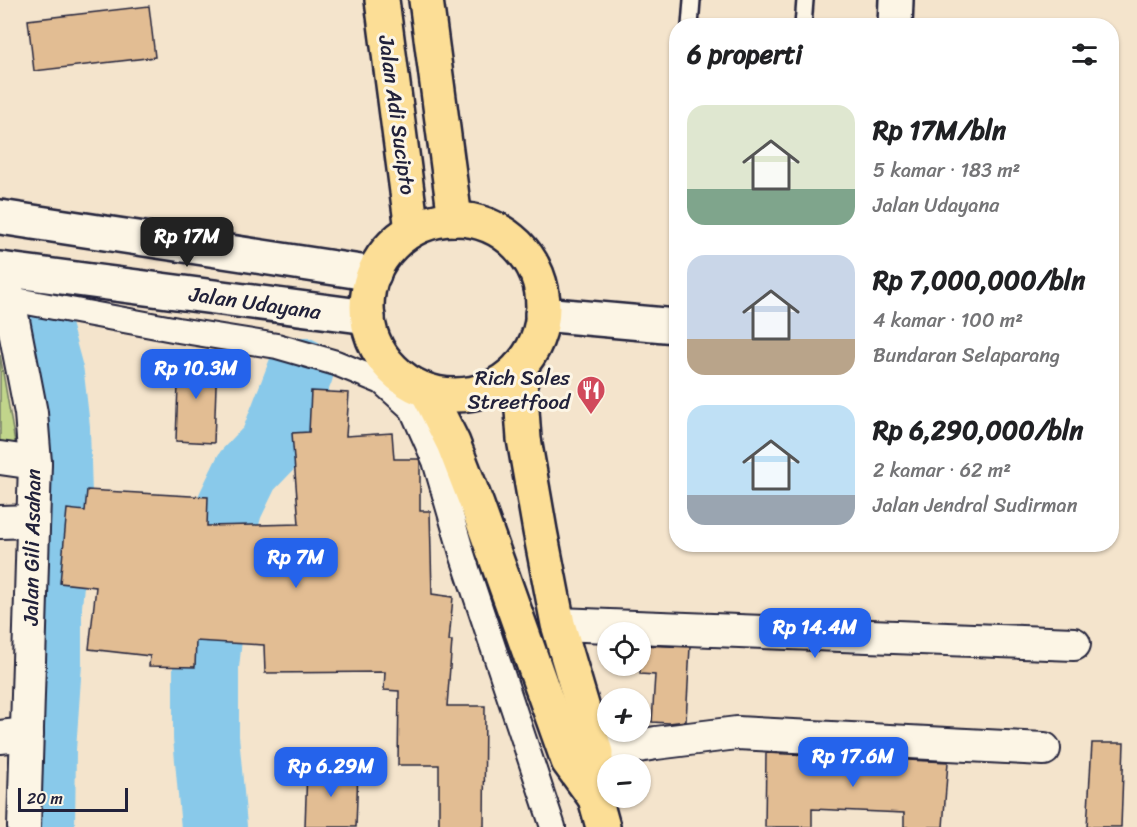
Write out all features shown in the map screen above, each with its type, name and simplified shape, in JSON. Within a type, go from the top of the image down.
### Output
[{"type":"highway","name":"Jalan Adi Sucipto","points":[[382,0],[412,230]]},
{"type":"highway","name":"Jalan Adi Sucipto","points":[[426,0],[455,219]]},
{"type":"highway","points":[[441,220],[470,220],[497,229],[520,248],[528,259],[538,279],[543,300],[543,314],[536,343],[519,367],[496,385],[483,391],[455,395],[427,391],[402,377],[382,357],[368,317],[369,288],[374,274],[390,248],[412,230],[441,220]]},
{"type":"highway","points":[[519,367],[524,439],[582,757]]},
{"type":"highway","points":[[427,391],[453,443],[582,757],[599,812]]},
{"type":"main road","points":[[895,18],[896,0]]},
{"type":"main road","points":[[0,217],[374,274]]},
{"type":"main road","name":"Jalan Udayana","points":[[3,283],[368,317]]},
{"type":"main road","points":[[543,314],[669,325]]},
{"type":"street","name":"Jalan Gili Asahan","points":[[3,283],[30,413],[35,463],[33,521],[14,736],[24,827]]},
{"type":"street","points":[[3,283],[178,330],[277,346],[336,363],[381,382],[412,409],[435,461],[463,557],[553,827]]},
{"type":"street","points":[[0,458],[35,463]]},
{"type":"street","points":[[0,522],[33,521]]},
{"type":"street","points":[[558,624],[1074,644]]},
{"type":"street","points":[[582,757],[656,743],[737,733],[1044,749]]},
{"type":"lane","points":[[691,18],[692,0]]},
{"type":"lane","points":[[804,18],[805,0]]},
{"type":"green space","points":[[0,355],[17,454],[0,452]]},
{"type":"building","points":[[149,6],[155,57],[34,71],[28,20]]},
{"type":"building","points":[[179,356],[217,358],[214,443],[176,441]]},
{"type":"building","points":[[311,391],[349,393],[346,436],[392,433],[394,459],[419,459],[420,511],[430,511],[432,594],[453,597],[447,706],[485,706],[484,827],[439,827],[439,765],[398,765],[399,691],[384,690],[385,672],[265,673],[264,645],[196,641],[195,667],[149,666],[150,656],[89,649],[96,587],[60,583],[67,509],[85,511],[87,490],[208,497],[207,526],[299,524],[292,433],[309,432]]},
{"type":"building","points":[[651,645],[690,647],[686,721],[652,722],[655,675],[651,675]]},
{"type":"building","points":[[1092,743],[1124,743],[1121,827],[1087,827]]},
{"type":"building","points":[[766,753],[948,762],[943,827],[904,827],[904,813],[812,809],[812,827],[765,827]]},
{"type":"building","points":[[307,768],[358,769],[356,827],[305,827]]},
{"type":"waterway","points":[[36,320],[51,375],[57,428],[59,496],[49,606],[49,663],[43,749],[42,827]]},
{"type":"waterway","points":[[214,827],[206,737],[206,666],[219,546],[230,506],[247,471],[272,445],[301,370]]},
{"type":"place","name":"Rich Soles Streetfood","points":[[591,416]]}]
